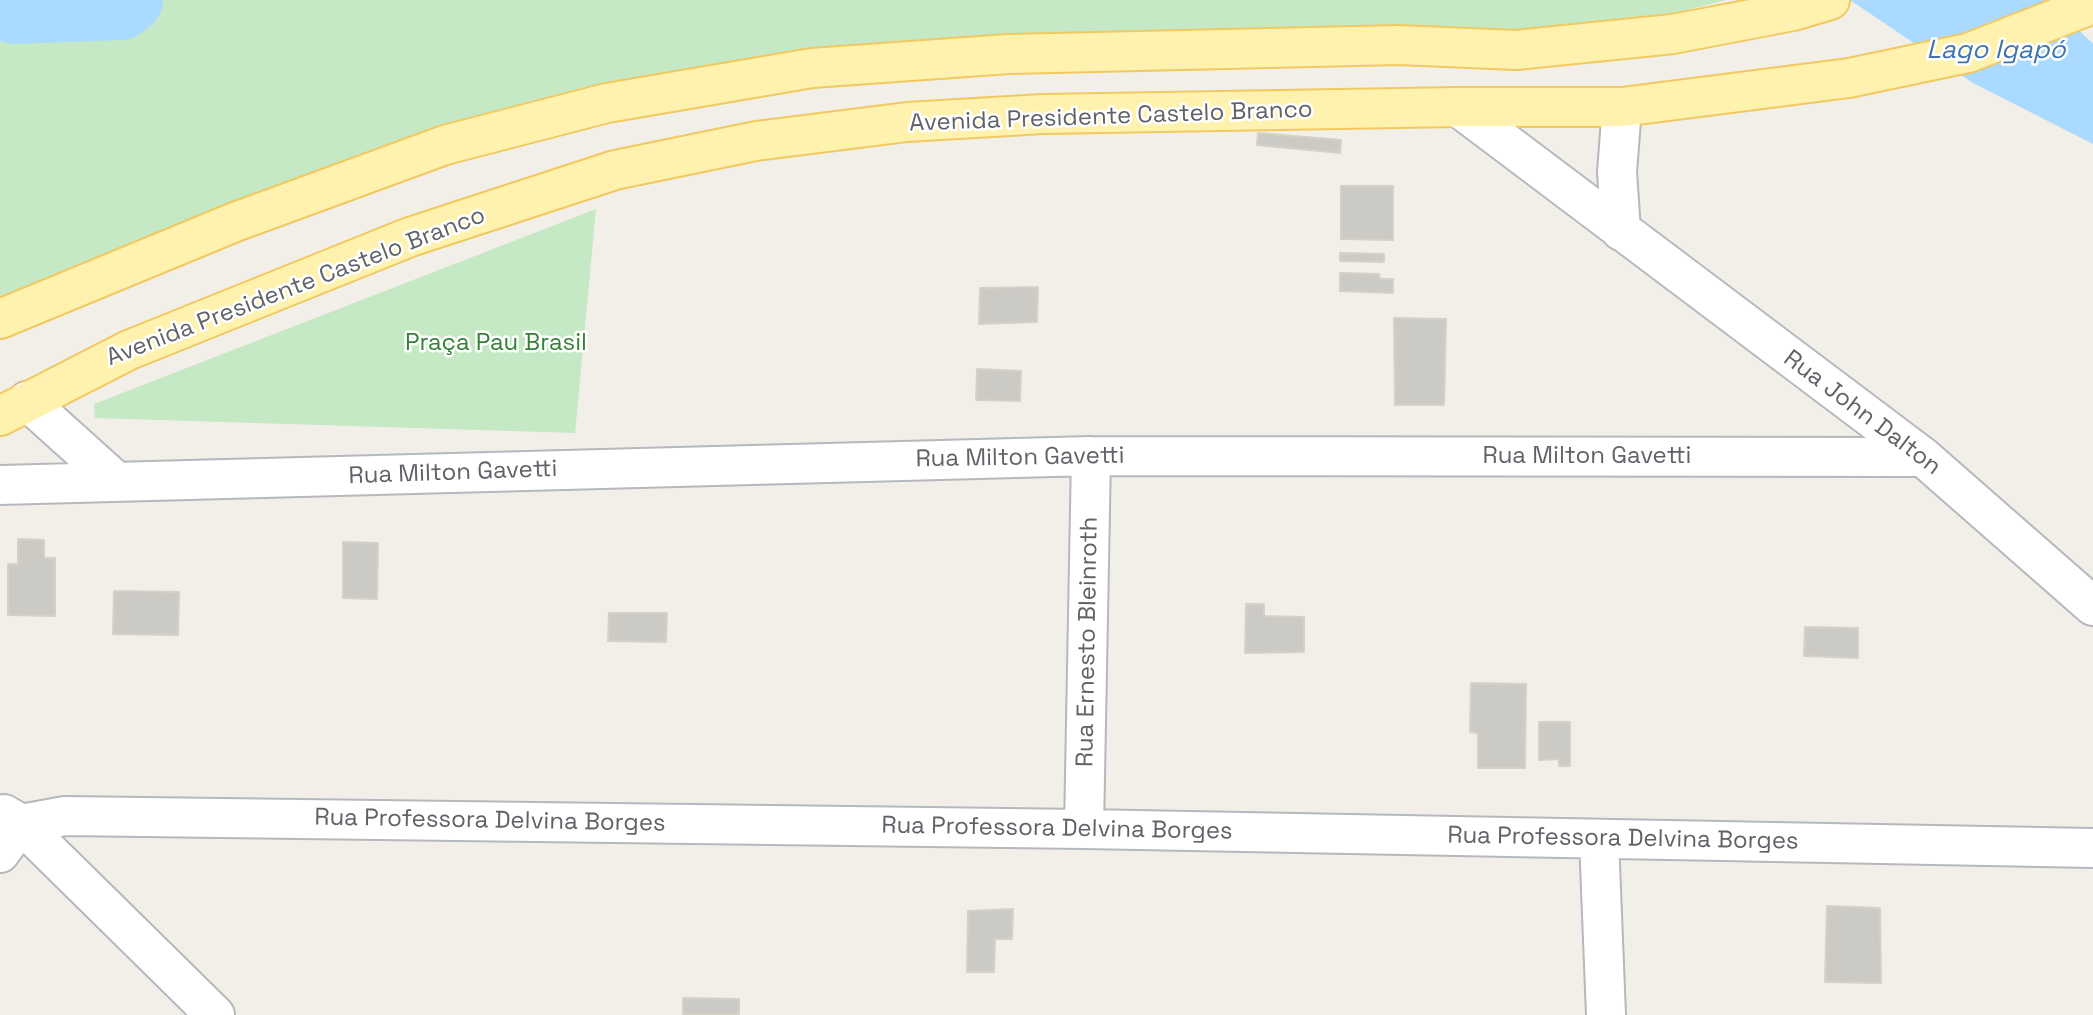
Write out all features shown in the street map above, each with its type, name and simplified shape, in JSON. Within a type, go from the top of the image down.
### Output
[{"type":"main road","points":[[0,319],[235,222],[445,145],[621,101],[812,68],[1009,54],[1399,46],[1516,50],[1673,34],[1793,11],[1830,0]]},
{"type":"main road","name":"Avenida Presidente Castelo Branco","points":[[14,408],[129,350],[410,237],[615,170],[756,141],[907,122],[1042,114],[1622,107],[1849,78],[1968,53],[2093,5]]},
{"type":"street","name":"Rua John Dalton","points":[[1458,107],[1923,457],[2093,606]]},
{"type":"street","points":[[1621,231],[1618,172],[1622,107]]},
{"type":"street","points":[[14,408],[117,482]]},
{"type":"street","name":"Rua Milton Gavetti","points":[[0,485],[1091,456],[1923,457]]},
{"type":"street","name":"Rua Ernesto Bleinroth","points":[[1084,828],[1091,456]]},
{"type":"street","name":"Rua Professora Delvina Borges","points":[[7,830],[65,816],[1084,828],[2093,848]]},
{"type":"street","points":[[7,830],[215,1015]]},
{"type":"street","points":[[1599,839],[1606,1015]]},
{"type":"green space","points":[[0,0],[1726,0],[1630,25],[605,94],[0,302]]},
{"type":"green space","name":"Praça Pau Brasil","points":[[596,209],[575,433],[95,418],[94,404]]},
{"type":"water","points":[[88,0],[117,0],[39,26]]},
{"type":"water","name":"Lago Igapó","points":[[1850,0],[1988,0],[2093,62],[2093,144],[1973,83]]},
{"type":"building","points":[[1258,133],[1341,140],[1340,153],[1257,145]]},
{"type":"building","points":[[1341,186],[1393,186],[1393,240],[1341,239]]},
{"type":"building","points":[[1340,253],[1384,254],[1384,262],[1340,261]]},
{"type":"building","points":[[1340,273],[1379,274],[1380,279],[1393,279],[1393,293],[1340,291]]},
{"type":"building","points":[[1038,287],[1037,322],[979,324],[980,288]]},
{"type":"building","points":[[1394,318],[1446,319],[1444,405],[1395,405]]},
{"type":"building","points":[[977,369],[1021,371],[1020,401],[976,400]]},
{"type":"building","points":[[18,539],[44,540],[44,558],[55,558],[55,616],[8,615],[8,564],[18,564]]},
{"type":"building","points":[[343,542],[378,543],[377,599],[343,598]]},
{"type":"building","points":[[114,591],[179,592],[178,635],[113,634]]},
{"type":"building","points":[[1246,604],[1264,604],[1264,616],[1304,617],[1304,652],[1245,653]]},
{"type":"building","points":[[609,613],[667,613],[666,642],[608,641]]},
{"type":"building","points":[[1805,627],[1858,628],[1858,658],[1804,656]]},
{"type":"building","points":[[1471,683],[1526,684],[1525,768],[1478,768],[1478,733],[1470,732]]},
{"type":"building","points":[[1539,722],[1570,722],[1570,766],[1559,766],[1559,759],[1539,760]]},
{"type":"building","points":[[1827,906],[1880,908],[1881,983],[1825,982]]},
{"type":"building","points":[[1013,909],[1012,939],[995,939],[994,972],[967,972],[968,911]]},
{"type":"building","points":[[683,998],[739,999],[739,1014],[683,1014]]},
{"type":"waterway","points":[[0,6],[14,11],[121,7],[130,0]]},
{"type":"waterway","points":[[1996,0],[2093,88]]}]
